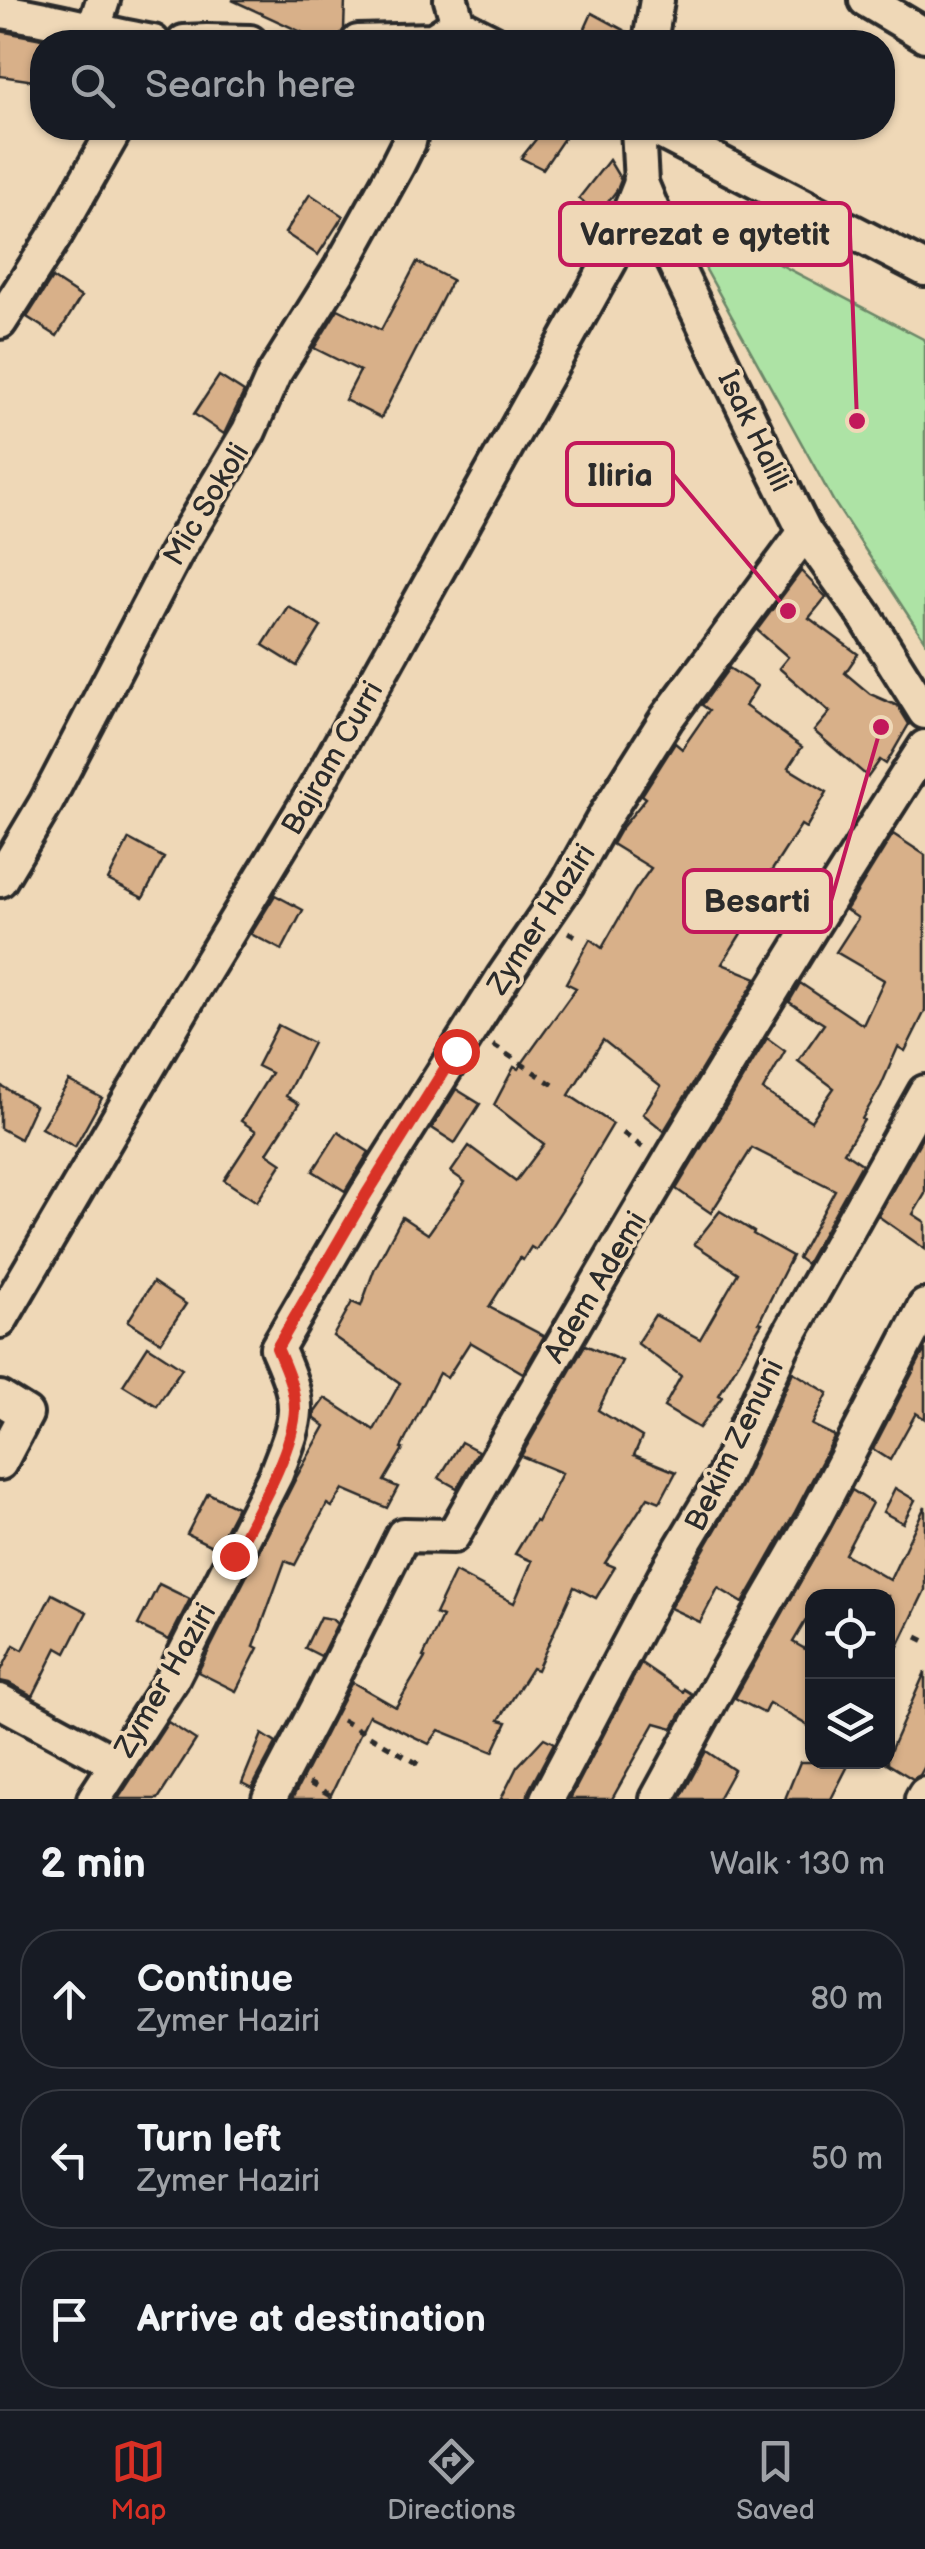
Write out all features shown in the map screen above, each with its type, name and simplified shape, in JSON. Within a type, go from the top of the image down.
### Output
[{"type":"street","points":[[652,30],[657,0]]},
{"type":"street","points":[[866,0],[925,35]]},
{"type":"street","points":[[0,11],[38,16],[98,15],[129,30]]},
{"type":"street","points":[[0,322],[109,140]]},
{"type":"street","name":"Mic Sokoli","points":[[0,880],[46,803],[175,554],[249,432],[274,374],[341,267],[409,140]]},
{"type":"street","name":"Isak Halili","points":[[639,140],[642,183],[674,262],[805,532],[865,616],[925,712]]},
{"type":"street","points":[[676,140],[925,269]]},
{"type":"street","name":"Bajram Curri","points":[[0,1321],[360,710],[610,261],[642,183]]},
{"type":"street","name":"Zymer Haziri","points":[[94,1799],[172,1679],[281,1460],[295,1410],[290,1382],[277,1348],[366,1195],[567,884],[666,718],[805,532]]},
{"type":"street","name":"Adem Ademi","points":[[268,1799],[403,1535],[453,1536],[550,1362],[716,1083],[925,747]]},
{"type":"street","name":"Bekim Zenuni","points":[[547,1799],[668,1568],[723,1478],[782,1347],[925,1092]]},
{"type":"street","points":[[657,1799],[813,1522],[925,1306]]},
{"type":"street","points":[[0,1398],[26,1414],[0,1463]]},
{"type":"street","points":[[0,1701],[117,1764]]},
{"type":"path","points":[[470,1030],[555,1086]]},
{"type":"path","points":[[917,1637],[925,1641]]},
{"type":"path","points":[[318,1706],[422,1766]]},
{"type":"green space","points":[[672,208],[925,340],[925,641],[834,502]]},
{"type":"building","points":[[232,0],[345,0],[343,30],[297,30]]},
{"type":"building","points":[[592,13],[624,30],[584,30]]},
{"type":"building","points":[[0,31],[30,37],[30,80],[0,76]]},
{"type":"building","points":[[535,140],[563,140],[543,169],[521,158]]},
{"type":"building","points":[[609,160],[621,180],[598,215],[579,198]]},
{"type":"building","points":[[310,194],[343,216],[318,255],[285,233]]},
{"type":"building","points":[[417,262],[452,280],[381,418],[345,400],[360,371],[314,348],[338,309],[381,330]]},
{"type":"building","points":[[52,278],[81,297],[57,336],[27,317]]},
{"type":"building","points":[[219,376],[244,392],[224,434],[194,414]]},
{"type":"building","points":[[801,571],[826,597],[809,618],[858,654],[845,673],[870,694],[898,706],[909,724],[886,764],[880,760],[868,777],[814,731],[830,712],[779,668],[788,657],[757,630]]},
{"type":"building","points":[[288,606],[321,627],[297,666],[263,645]]},
{"type":"building","points":[[729,668],[757,686],[745,706],[802,747],[788,768],[827,792],[806,828],[801,825],[760,889],[766,893],[722,964],[757,978],[664,1131],[643,1114],[661,1086],[603,1040],[569,1095],[613,1124],[536,1250],[531,1247],[523,1260],[520,1258],[489,1307],[544,1336],[523,1373],[470,1342],[447,1378],[439,1373],[384,1481],[398,1487],[387,1508],[343,1489],[332,1507],[327,1504],[295,1565],[285,1561],[254,1646],[258,1648],[236,1691],[198,1672],[325,1426],[314,1418],[315,1412],[325,1398],[374,1430],[400,1383],[333,1336],[352,1302],[361,1306],[374,1270],[402,1217],[428,1234],[465,1182],[451,1172],[469,1146],[516,1181],[544,1144],[494,1105],[514,1067],[518,1069],[576,988],[566,983],[590,939],[602,948],[651,868],[612,844],[646,798],[642,795],[675,743],[682,749],[709,710],[702,705]]},
{"type":"building","points":[[893,834],[925,855],[925,1011],[905,1051],[898,1047],[864,1120],[844,1152],[862,1164],[806,1264],[798,1258],[835,1190],[752,1148],[711,1213],[676,1189],[767,1038],[785,1051],[763,1090],[811,1121],[834,1088],[798,1061],[824,1024],[789,1002],[800,983],[863,1025],[884,980],[836,952],[858,918],[846,910]]},
{"type":"building","points":[[129,839],[164,858],[143,898],[108,880]]},
{"type":"building","points":[[275,895],[303,910],[282,950],[251,934]]},
{"type":"building","points":[[278,1025],[313,1043],[286,1096],[299,1104],[267,1153],[282,1163],[257,1202],[224,1180],[256,1131],[241,1121],[271,1073],[257,1066]]},
{"type":"building","points":[[69,1081],[102,1098],[75,1147],[41,1128]]},
{"type":"building","points":[[0,1085],[35,1106],[20,1139],[0,1128]]},
{"type":"building","points":[[456,1089],[480,1104],[455,1143],[432,1128]]},
{"type":"building","points":[[338,1132],[369,1152],[345,1191],[313,1171]]},
{"type":"building","points":[[925,1133],[925,1194],[913,1214],[925,1222],[925,1249],[878,1216]]},
{"type":"building","points":[[720,1211],[792,1256],[759,1322],[762,1323],[719,1395],[722,1397],[699,1428],[664,1407],[681,1376],[637,1343],[655,1315],[700,1339],[738,1273],[694,1244]]},
{"type":"building","points":[[153,1282],[186,1304],[161,1342],[128,1321]]},
{"type":"building","points":[[585,1345],[622,1361],[598,1410],[642,1437],[634,1455],[676,1472],[660,1502],[648,1497],[605,1563],[615,1567],[596,1598],[574,1587],[537,1670],[532,1668],[499,1720],[507,1722],[493,1752],[439,1730],[429,1744],[369,1715],[329,1799],[292,1799],[352,1682],[396,1707],[425,1658],[442,1617],[435,1614],[455,1572],[514,1603],[532,1561],[515,1554],[562,1473],[521,1456]]},
{"type":"building","points":[[148,1346],[182,1368],[157,1406],[123,1385]]},
{"type":"building","points":[[925,1349],[925,1419],[916,1413],[890,1460],[873,1449]]},
{"type":"building","points":[[793,1372],[828,1393],[812,1425],[835,1436],[743,1603],[718,1588],[700,1622],[670,1608],[741,1486]]},
{"type":"building","points":[[461,1442],[478,1451],[457,1488],[439,1478]]},
{"type":"building","points":[[895,1488],[915,1500],[903,1523],[883,1512]]},
{"type":"building","points":[[852,1490],[872,1503],[845,1554],[890,1580],[925,1506],[925,1590],[895,1652],[895,1589],[805,1589],[805,1622],[793,1642],[805,1649],[805,1724],[769,1703],[764,1713],[735,1698]]},
{"type":"building","points":[[208,1493],[237,1507],[216,1548],[187,1534]]},
{"type":"building","points":[[159,1584],[190,1599],[169,1640],[138,1625]]},
{"type":"building","points":[[52,1594],[87,1612],[66,1653],[57,1648],[33,1696],[0,1681],[0,1673],[14,1645],[23,1650]]},
{"type":"building","points":[[320,1617],[337,1624],[321,1656],[305,1648]]},
{"type":"building","points":[[641,1663],[692,1694],[673,1728],[655,1723],[612,1799],[570,1799]]},
{"type":"building","points":[[925,1672],[925,1766],[920,1775],[913,1779],[895,1768],[895,1740]]},
{"type":"building","points":[[168,1722],[196,1740],[158,1799],[118,1799]]},
{"type":"building","points":[[262,1734],[276,1743],[252,1788],[242,1783]]},
{"type":"building","points":[[544,1738],[554,1743],[527,1799],[501,1799],[517,1767]]},
{"type":"building","points":[[706,1751],[734,1770],[718,1799],[680,1799]]},
{"type":"building","points":[[800,1762],[805,1762],[805,1769],[846,1769],[831,1799],[785,1799]]},
{"type":"place","name":"Varrezat e qytetit","points":[[857,421]]},
{"type":"place","name":"Iliria","points":[[788,611]]},
{"type":"place","name":"Besarti","points":[[881,727]]},
{"type":"route","points":[[234,1556],[276,1474],[295,1410],[290,1382],[277,1348],[456,1051]]}]
